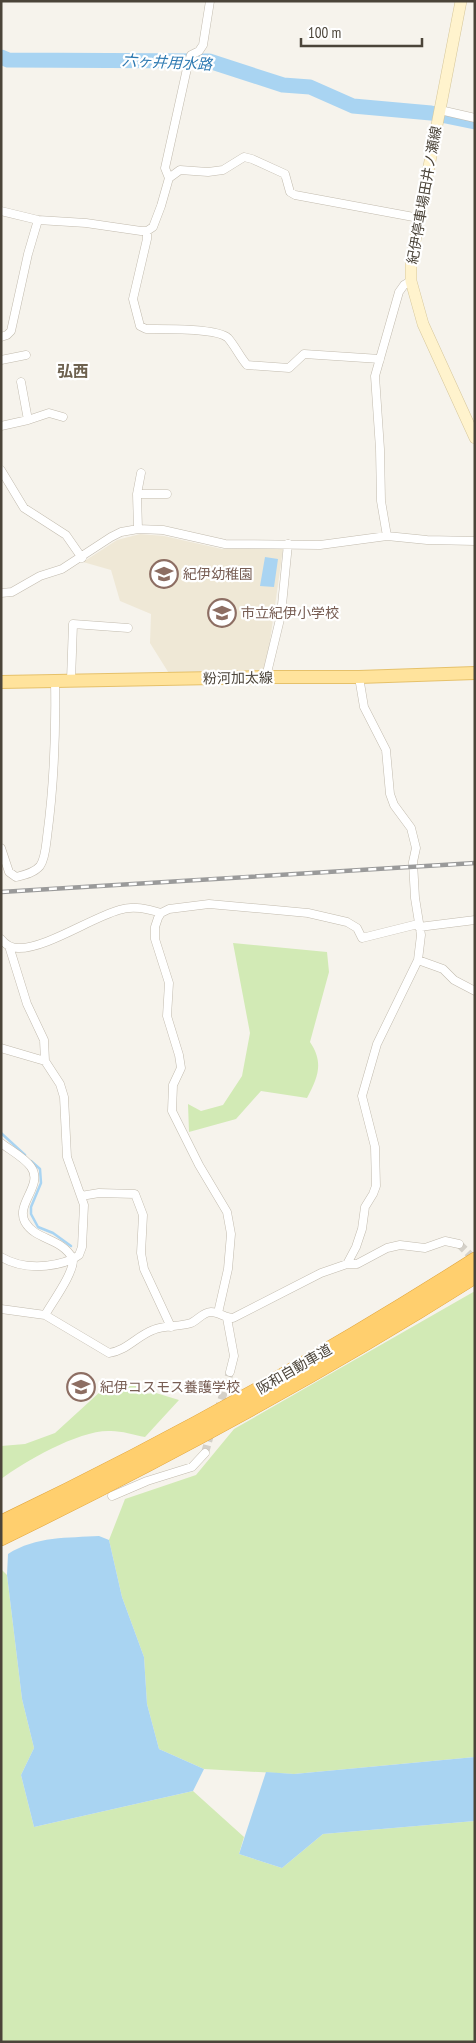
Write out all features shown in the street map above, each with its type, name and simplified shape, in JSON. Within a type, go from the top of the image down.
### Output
[{"type":"highway","name":"阪和自動車道","points":[[1,1523],[117,1466],[253,1392],[338,1344],[475,1260]]},
{"type":"highway","name":"阪和自動車道","points":[[1,1538],[124,1478],[198,1438],[304,1378],[475,1276]]},
{"type":"main road","name":"紀伊停車場田井ノ瀬線","points":[[461,1],[419,218],[411,264],[411,281],[423,324],[475,438]]},
{"type":"main road","name":"粉河加太線","points":[[1,682],[359,677],[475,672]]},
{"type":"street","points":[[169,178],[165,168],[189,61],[191,54],[199,51],[204,45],[210,1]]},
{"type":"street","points":[[439,114],[475,118]]},
{"type":"street","points":[[1,211],[38,220],[86,223],[147,232],[153,227],[169,178],[180,170],[208,172],[223,170],[244,158],[252,159],[285,174],[290,192],[295,195],[419,218]]},
{"type":"street","points":[[1,337],[8,335],[11,330],[28,254],[38,220]]},
{"type":"street","points":[[147,232],[134,299],[140,326],[146,328],[203,331],[223,335],[228,338],[247,365],[289,368],[304,354],[380,359]]},
{"type":"street","points":[[388,536],[381,501],[375,376],[399,292],[404,285],[411,281]]},
{"type":"street","points":[[1,360],[26,355]]},
{"type":"street","points":[[21,382],[28,420]]},
{"type":"street","points":[[1,426],[48,413],[63,417]]},
{"type":"street","points":[[1,470],[24,508],[66,535],[82,558]]},
{"type":"street","points":[[138,529],[137,494],[141,473]]},
{"type":"street","points":[[137,494],[167,494]]},
{"type":"street","points":[[1,593],[12,592],[40,576],[62,569],[116,535],[138,529],[170,531],[225,544],[320,545],[388,536],[427,540],[475,541]]},
{"type":"street","points":[[266,677],[281,615],[288,544]]},
{"type":"street","points":[[71,680],[73,624],[128,628]]},
{"type":"street","points":[[347,1264],[356,1247],[362,1228],[365,1206],[376,1186],[375,1147],[362,1096],[377,1044],[418,960],[421,935],[413,862],[416,848],[411,828],[392,800],[386,750],[364,706],[359,677]]},
{"type":"street","points":[[1,848],[9,872],[16,877],[28,874],[40,866],[44,855],[49,820],[56,729],[55,681]]},
{"type":"street","points":[[218,1313],[228,1269],[231,1234],[227,1212],[199,1165],[172,1111],[173,1085],[179,1076],[180,1068],[179,1055],[166,1016],[169,983],[155,939],[155,927],[161,913],[169,909],[209,904],[308,913],[347,922],[357,928],[362,938],[419,926],[475,920]]},
{"type":"street","points":[[1,939],[9,946],[17,948],[37,944],[120,909],[146,909],[161,913]]},
{"type":"street","points":[[1,1257],[10,1262],[30,1266],[57,1265],[73,1259],[79,1255],[82,1247],[84,1205],[67,1157],[64,1097],[60,1084],[45,1061],[44,1040],[27,1004],[9,946]]},
{"type":"street","points":[[418,960],[443,969],[454,980],[475,992]]},
{"type":"street","points":[[1,1048],[45,1061]]},
{"type":"street","points":[[1,1143],[31,1167],[34,1174],[34,1182],[23,1210],[25,1222],[36,1233],[66,1247],[73,1259],[70,1276],[61,1287],[45,1316]]},
{"type":"street","points":[[81,1196],[99,1193],[135,1194],[143,1216],[141,1253],[144,1269],[171,1327]]},
{"type":"street","points":[[1,1309],[45,1316],[109,1353],[119,1352],[138,1336],[156,1328],[192,1322],[208,1312],[233,1318],[321,1274],[347,1264],[357,1264],[387,1248],[400,1245],[425,1248],[445,1241],[460,1244]]},
{"type":"street","points":[[227,1318],[234,1356],[230,1372]]},
{"type":"street","points":[[112,1496],[147,1481],[192,1467],[204,1453]]},
{"type":"shaded area","points":[[140,534],[164,536],[222,549],[283,549],[266,669],[259,674],[170,675],[150,643],[151,614],[120,601],[111,570],[83,562],[117,540]]},
{"type":"green space","points":[[233,943],[327,952],[329,972],[310,1042],[317,1057],[318,1070],[307,1098],[261,1091],[236,1119],[189,1132],[188,1104],[201,1111],[223,1105],[242,1076],[250,1033]]},
{"type":"green space","points":[[475,1291],[475,1757],[294,1774],[204,1769],[159,1749],[147,1704],[144,1657],[122,1597],[109,1540],[125,1499],[196,1475],[234,1429]]},
{"type":"green space","points":[[138,1384],[143,1394],[156,1393],[179,1400],[145,1437],[111,1431],[85,1435],[38,1455],[1,1479],[1,1446],[25,1444],[55,1433],[101,1391]]},
{"type":"green space","points":[[1,1569],[7,1575],[22,1699],[34,1748],[21,1775],[34,1827],[193,1791],[244,1837],[239,1854],[282,1868],[323,1834],[475,1821],[475,2042],[1,2042]]},
{"type":"water","points":[[265,557],[278,559],[274,587],[260,586]]},
{"type":"water","points":[[99,1536],[109,1540],[122,1597],[144,1657],[147,1704],[159,1749],[204,1769],[193,1791],[34,1827],[21,1775],[34,1748],[22,1699],[7,1575],[8,1554],[19,1548],[41,1541]]},
{"type":"water","points":[[475,1757],[475,1821],[323,1834],[282,1868],[239,1854],[266,1772],[294,1774]]},
{"type":"waterway","name":"六ヶ井用水路","points":[[1,57],[8,60],[209,61],[283,85],[310,87],[353,106],[431,113],[475,122]]},
{"type":"waterway","points":[[1,1133],[25,1155]]},
{"type":"waterway","points":[[31,1161],[40,1169],[41,1183],[31,1207],[31,1214],[38,1227],[53,1233],[71,1246]]},
{"type":"tunnel","points":[[459,1244],[475,1260]]},
{"type":"tunnel","points":[[218,1411],[230,1372]]},
{"type":"tunnel","points":[[205,1453],[211,1431]]},
{"type":"railway","points":[[1,892],[475,863]]},
{"type":"place","name":"紀伊幼稚園","points":[[164,574]]},
{"type":"place","name":"市立紀伊小学校","points":[[222,613]]},
{"type":"place","name":"紀伊コスモス養護学校","points":[[81,1387]]},
{"type":"district","name":"弘西","points":[[73,371]]}]
